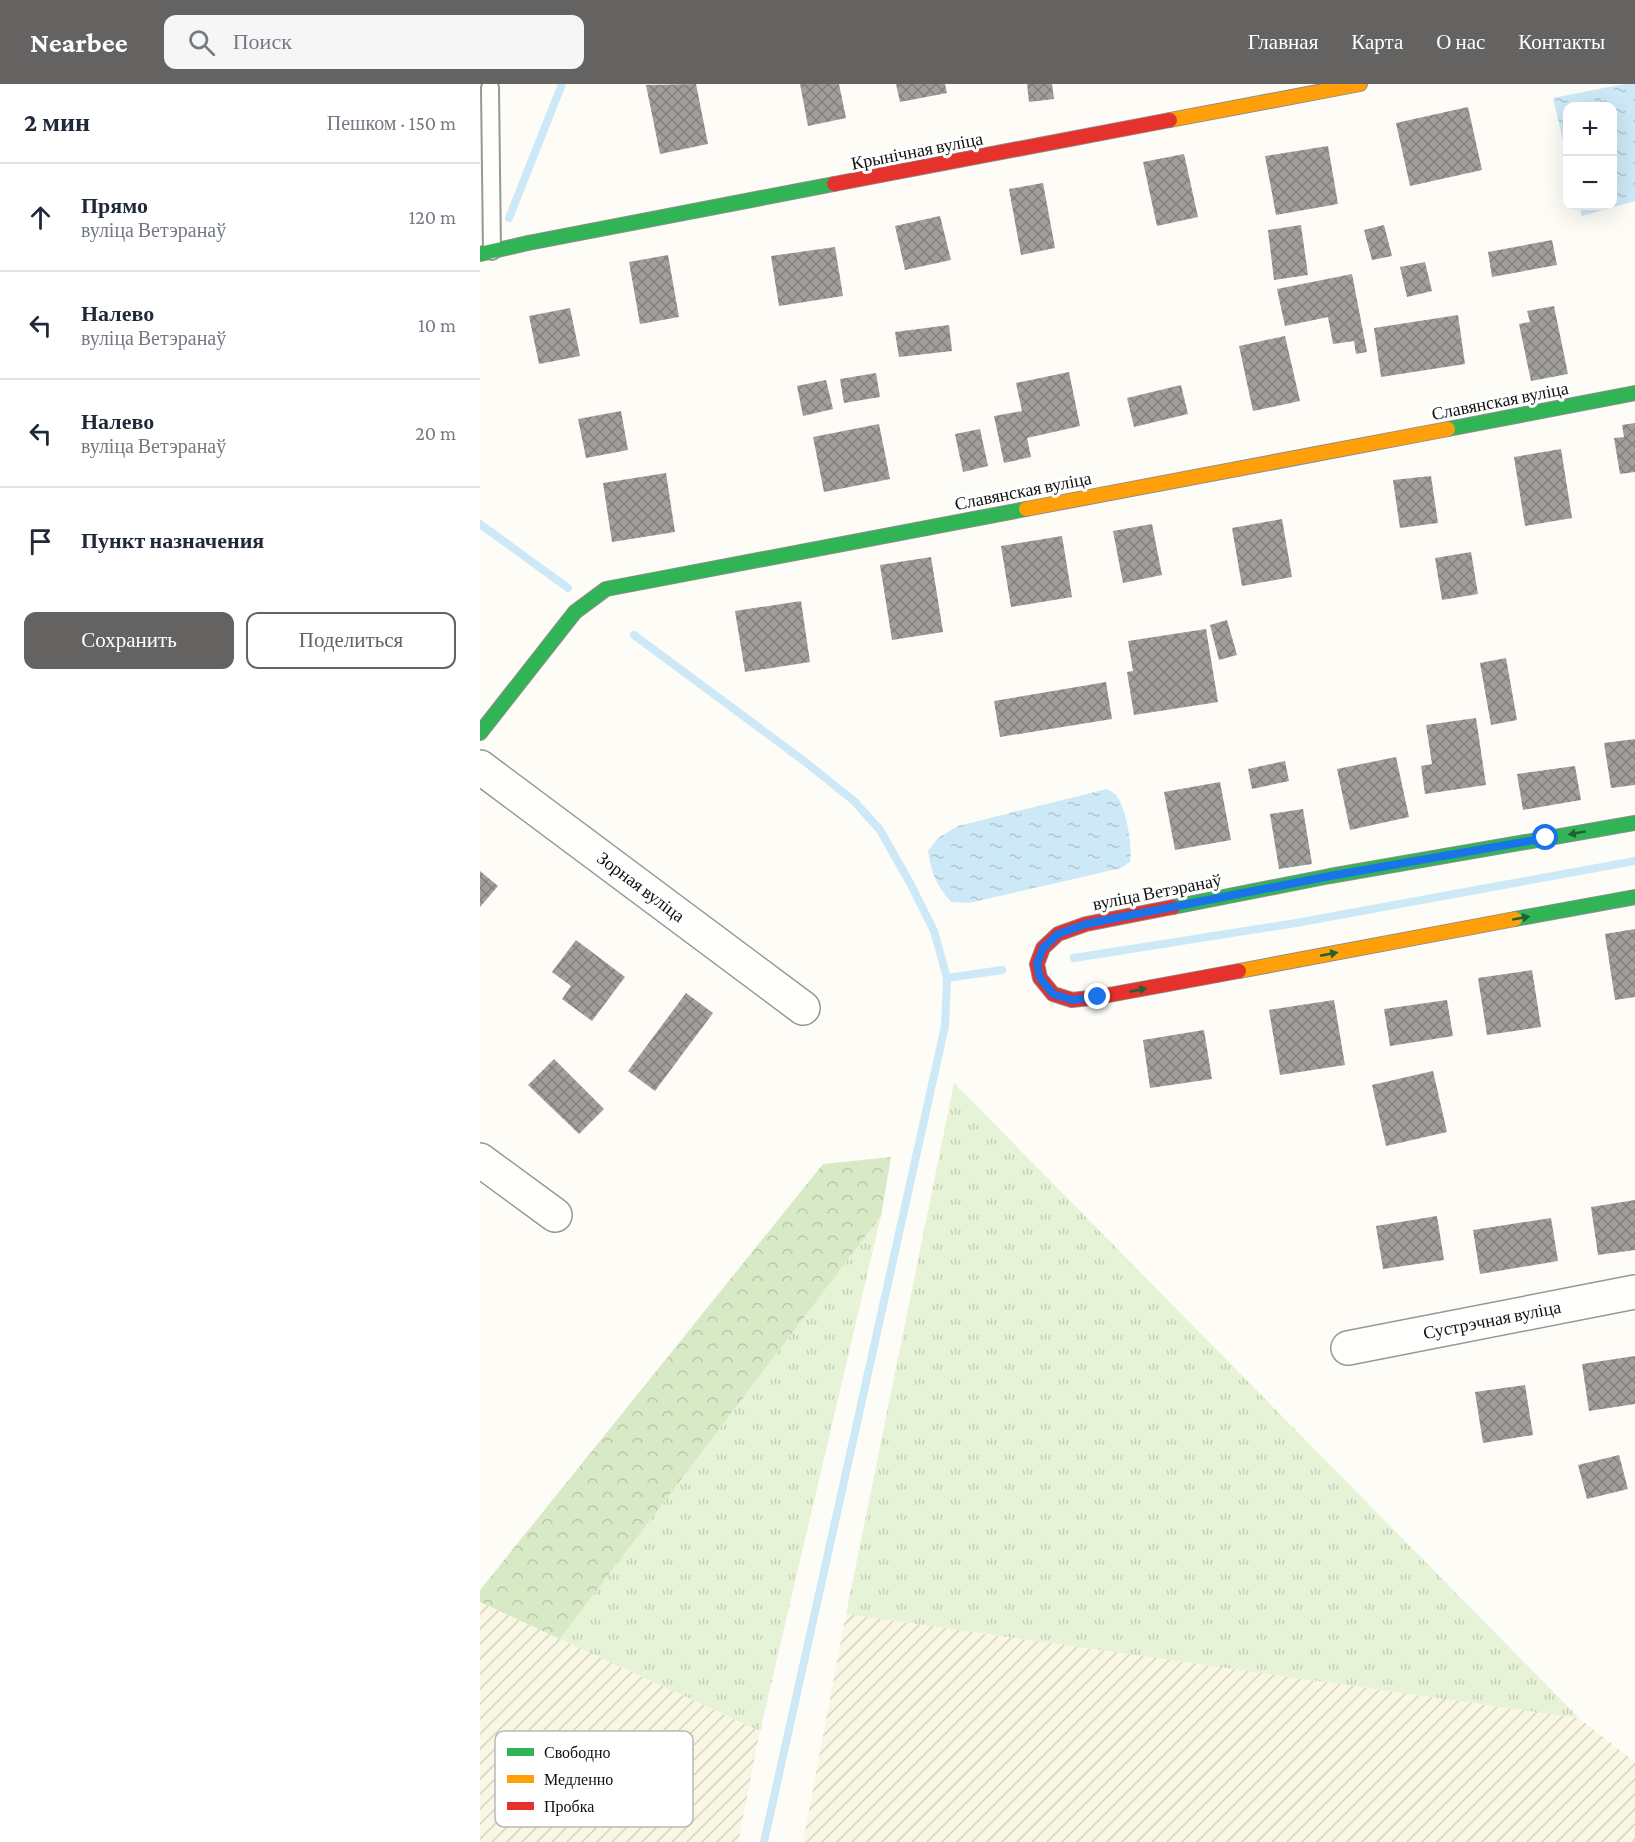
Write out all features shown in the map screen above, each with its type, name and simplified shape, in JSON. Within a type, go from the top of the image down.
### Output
[{"type":"street","name":"Крынічная вуліца","points":[[486,253],[540,240],[1360,84]]},
{"type":"street","name":"Славянская вуліца","points":[[480,733],[575,612],[606,589],[1635,393]]},
{"type":"street","name":"Зорная вуліца","points":[[480,766],[803,1008]]},
{"type":"street","name":"вуліца Ветэранаў","points":[[1635,823],[1330,876],[1086,924],[1058,934],[1043,948],[1037,964],[1040,978],[1053,994],[1072,1000],[1081,999],[1635,897]]},
{"type":"street","points":[[480,1160],[555,1215]]},
{"type":"street","name":"Сустрэчная вуліца","points":[[1348,1348],[1635,1292]]},
{"type":"lane","points":[[486,253],[490,88]]},
{"type":"shaded area","points":[[480,1602],[760,1731],[738,1842],[480,1842]]},
{"type":"shaded area","points":[[846,1614],[1579,1718],[1635,1762],[1635,1842],[803,1842]]},
{"type":"green space","points":[[954,1083],[1579,1718],[846,1614]]},
{"type":"green space","points":[[891,1157],[881,1216],[560,1639],[480,1602],[480,1590],[823,1164]]},
{"type":"green space","points":[[881,1216],[760,1731],[560,1639]]},
{"type":"water","points":[[1624,84],[1635,84],[1635,201],[1617,206],[1617,102],[1563,102],[1563,141],[1553,98]]},
{"type":"water","points":[[1580,210],[1603,210],[1582,216]]},
{"type":"water","points":[[1107,789],[1119,799],[1128,826],[1130,862],[1121,868],[969,903],[951,902],[938,884],[928,851],[938,838],[958,826]]},
{"type":"building","points":[[696,84],[708,144],[660,154],[646,85]]},
{"type":"building","points":[[800,84],[839,84],[846,118],[808,126]]},
{"type":"building","points":[[896,84],[945,84],[947,93],[900,102]]},
{"type":"building","points":[[1027,84],[1052,84],[1054,99],[1029,102]]},
{"type":"building","points":[[1468,107],[1482,170],[1410,186],[1396,123]]},
{"type":"building","points":[[1328,146],[1338,204],[1276,215],[1265,156]]},
{"type":"building","points":[[1184,154],[1198,217],[1157,226],[1143,162]]},
{"type":"building","points":[[1043,183],[1055,248],[1021,255],[1009,189]]},
{"type":"building","points":[[940,216],[951,260],[905,270],[895,226]]},
{"type":"building","points":[[1301,225],[1308,275],[1274,280],[1268,230]]},
{"type":"building","points":[[1384,225],[1392,256],[1372,260],[1364,230]]},
{"type":"building","points":[[1552,240],[1557,265],[1492,277],[1488,252]]},
{"type":"building","points":[[835,247],[843,296],[779,306],[771,256]]},
{"type":"building","points":[[668,255],[679,317],[640,324],[629,262]]},
{"type":"building","points":[[1425,262],[1432,291],[1407,297],[1400,267]]},
{"type":"building","points":[[1352,274],[1367,352],[1356,354],[1354,341],[1333,344],[1328,317],[1285,326],[1277,289]]},
{"type":"building","points":[[1554,306],[1568,374],[1531,381],[1519,324],[1530,322],[1527,311]]},
{"type":"building","points":[[570,308],[580,356],[539,364],[529,316]]},
{"type":"building","points":[[1458,315],[1465,364],[1381,377],[1374,328]]},
{"type":"building","points":[[949,325],[952,351],[899,357],[895,332]]},
{"type":"building","points":[[1285,336],[1300,401],[1253,411],[1239,346]]},
{"type":"building","points":[[1069,372],[1080,426],[1027,438],[1031,457],[1004,463],[994,416],[1022,411],[1016,383]]},
{"type":"building","points":[[876,373],[880,397],[844,403],[840,379]]},
{"type":"building","points":[[826,380],[833,409],[803,416],[797,386]]},
{"type":"building","points":[[1181,385],[1188,414],[1134,427],[1127,398]]},
{"type":"building","points":[[621,411],[628,450],[586,458],[578,419]]},
{"type":"building","points":[[1635,423],[1635,472],[1620,474],[1614,438],[1624,437],[1622,425]]},
{"type":"building","points":[[879,424],[890,479],[824,492],[813,437]]},
{"type":"building","points":[[980,429],[988,466],[963,472],[955,434]]},
{"type":"building","points":[[1561,449],[1572,518],[1525,526],[1514,457]]},
{"type":"building","points":[[666,473],[675,532],[612,542],[603,483]]},
{"type":"building","points":[[1431,476],[1438,523],[1400,528],[1393,480]]},
{"type":"building","points":[[1282,519],[1292,577],[1242,586],[1232,528]]},
{"type":"building","points":[[1152,524],[1162,575],[1123,583],[1113,531]]},
{"type":"building","points":[[1062,536],[1072,597],[1011,607],[1001,546]]},
{"type":"building","points":[[1471,552],[1478,594],[1442,600],[1435,558]]},
{"type":"building","points":[[931,557],[943,632],[892,640],[880,565]]},
{"type":"building","points":[[801,601],[810,662],[745,672],[735,611]]},
{"type":"building","points":[[1227,620],[1237,655],[1219,660],[1210,625]]},
{"type":"building","points":[[1206,629],[1218,702],[1134,715],[1127,672],[1133,671],[1128,641]]},
{"type":"building","points":[[1506,658],[1517,720],[1491,725],[1480,663]]},
{"type":"building","points":[[1106,682],[1112,719],[1000,737],[994,701]]},
{"type":"building","points":[[1476,718],[1486,785],[1425,794],[1421,766],[1432,764],[1426,725]]},
{"type":"building","points":[[1635,739],[1635,785],[1611,788],[1604,743]]},
{"type":"building","points":[[1396,757],[1409,817],[1350,830],[1337,769]]},
{"type":"building","points":[[1285,761],[1289,781],[1252,789],[1248,769]]},
{"type":"building","points":[[1575,766],[1581,800],[1523,810],[1517,774]]},
{"type":"building","points":[[1220,782],[1231,840],[1175,850],[1164,792]]},
{"type":"building","points":[[1303,809],[1312,864],[1279,869],[1270,814]]},
{"type":"building","points":[[480,871],[498,886],[480,907]]},
{"type":"building","points":[[1635,929],[1635,997],[1615,1000],[1605,934]]},
{"type":"building","points":[[576,940],[625,977],[592,1021],[562,999],[571,986],[552,972]]},
{"type":"building","points":[[1532,970],[1541,1027],[1487,1035],[1478,978]]},
{"type":"building","points":[[686,993],[713,1013],[655,1091],[628,1071]]},
{"type":"building","points":[[1334,1000],[1345,1065],[1280,1075],[1269,1010]]},
{"type":"building","points":[[1447,1000],[1453,1036],[1390,1046],[1384,1009]]},
{"type":"building","points":[[1204,1030],[1212,1079],[1150,1088],[1143,1040]]},
{"type":"building","points":[[554,1059],[604,1109],[579,1134],[528,1085]]},
{"type":"building","points":[[1433,1071],[1447,1132],[1386,1146],[1372,1085]]},
{"type":"building","points":[[1635,1200],[1635,1250],[1598,1255],[1591,1207]]},
{"type":"building","points":[[1437,1216],[1444,1260],[1383,1269],[1376,1226]]},
{"type":"building","points":[[1551,1218],[1558,1261],[1480,1274],[1473,1230]]},
{"type":"building","points":[[1635,1356],[1635,1404],[1589,1411],[1582,1364]]},
{"type":"building","points":[[1525,1385],[1533,1435],[1483,1443],[1475,1392]]},
{"type":"building","points":[[1619,1455],[1628,1489],[1587,1499],[1578,1465]]},
{"type":"waterway","points":[[509,218],[562,84]]},
{"type":"waterway","points":[[480,524],[568,588]]},
{"type":"waterway","points":[[634,635],[804,761],[854,801],[880,830],[910,883],[934,931],[947,978],[945,1026],[764,1842]]},
{"type":"waterway","points":[[1074,958],[1296,923],[1635,861]]},
{"type":"waterway","points":[[947,978],[1002,970]]},
{"type":"traffic: fast","points":[[480,254],[834,184]]},
{"type":"traffic: fast","points":[[1448,429],[1635,393]]},
{"type":"traffic: fast","points":[[480,733],[575,612],[606,589],[1026,509]]},
{"type":"traffic: fast","points":[[1173,907],[1330,876],[1635,823]]},
{"type":"traffic: fast","points":[[1515,919],[1635,897]]},
{"type":"traffic: slow","points":[[1170,120],[1360,84]]},
{"type":"traffic: slow","points":[[1026,509],[1448,429]]},
{"type":"traffic: slow","points":[[1239,971],[1515,919]]},
{"type":"traffic: jam","points":[[834,184],[1170,120]]},
{"type":"traffic: jam","points":[[1173,907],[1086,924],[1058,934],[1043,948],[1037,964],[1040,978],[1053,994],[1072,1000],[1239,971]]},
{"type":"route","points":[[1098,997],[1072,1000],[1053,994],[1040,978],[1037,964],[1043,948],[1058,934],[1086,924],[1330,876],[1546,838]]}]
